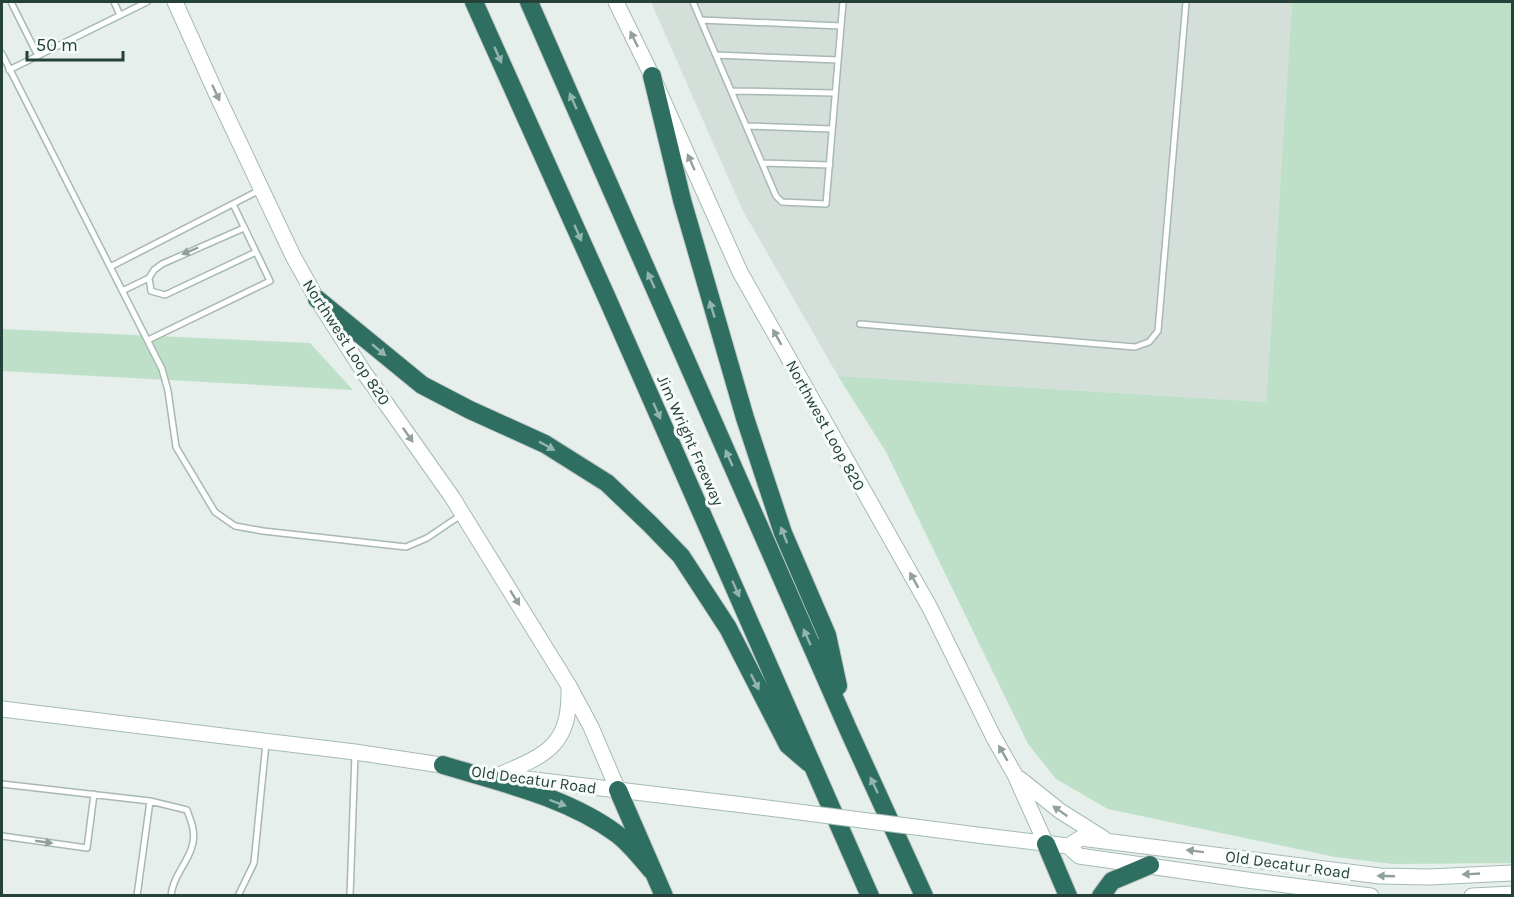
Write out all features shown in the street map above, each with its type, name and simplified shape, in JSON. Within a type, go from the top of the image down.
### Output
[{"type":"highway","name":"Jim Wright Freeway","points":[[474,2],[870,896]]},
{"type":"highway","name":"Jim Wright Freeway","points":[[529,2],[848,729],[924,896]]},
{"type":"highway","points":[[652,76],[682,200],[735,385],[783,534],[826,635],[848,729]]},
{"type":"highway","points":[[317,299],[422,385],[545,444],[607,483],[681,556],[728,628],[788,745],[813,766]]},
{"type":"highway","points":[[443,765],[531,792],[577,810],[619,836],[652,871]]},
{"type":"highway","points":[[618,790],[664,896]]},
{"type":"highway","points":[[1046,844],[1068,896]]},
{"type":"highway","points":[[1101,896],[1112,881],[1149,865]]},
{"type":"main road","name":"Northwest Loop 820","points":[[175,2],[293,256],[317,299],[363,371],[463,514],[569,686],[591,727],[618,790]]},
{"type":"main road","name":"Northwest Loop 820","points":[[616,2],[652,76],[740,272],[930,608],[994,738],[1015,775],[1046,844]]},
{"type":"main road","points":[[497,776],[534,760],[553,745],[566,724],[570,710],[569,686]]},
{"type":"main road","name":"Old Decatur Road","points":[[2,709],[355,752],[443,765],[497,776],[1068,846],[1080,856],[1341,894],[1371,896]]},
{"type":"main road","points":[[1015,775],[1060,811],[1108,841]]},
{"type":"main road","name":"Old Decatur Road","points":[[1068,846],[1081,838],[1380,876],[1429,877],[1512,873]]},
{"type":"main road","points":[[1472,896],[1512,894]]},
{"type":"lane","points":[[11,2],[38,56]]},
{"type":"lane","points":[[114,2],[120,15]]},
{"type":"lane","points":[[9,70],[147,2]]},
{"type":"lane","points":[[693,2],[776,196],[782,202],[826,204],[843,2]]},
{"type":"lane","points":[[860,324],[1135,347],[1149,342],[1158,331],[1186,2]]},
{"type":"lane","points":[[701,20],[841,26]]},
{"type":"lane","points":[[2,54],[162,369],[168,391],[176,447],[215,512],[235,525],[263,531],[406,547],[427,538],[463,514]]},
{"type":"lane","points":[[716,55],[838,60]]},
{"type":"lane","points":[[732,91],[835,93]]},
{"type":"lane","points":[[747,126],[832,129]]},
{"type":"lane","points":[[762,164],[830,165]]},
{"type":"lane","points":[[110,267],[261,189]]},
{"type":"lane","points":[[147,340],[270,281],[232,204]]},
{"type":"lane","points":[[244,228],[153,270],[149,278],[151,291],[165,295],[256,252]]},
{"type":"lane","points":[[122,291],[149,278]]},
{"type":"lane","points":[[238,896],[254,863],[266,741]]},
{"type":"lane","points":[[350,896],[355,752]]},
{"type":"lane","points":[[2,784],[150,801],[187,810],[194,830],[191,854],[172,884],[171,896]]},
{"type":"lane","points":[[2,836],[87,848],[94,794]]},
{"type":"lane","points":[[137,896],[150,801]]},
{"type":"lane","points":[[1341,894],[1343,872]]},
{"type":"shaded area","points":[[651,2],[1292,2],[1266,402],[838,376],[742,209]]},
{"type":"green space","points":[[1292,2],[1512,2],[1512,863],[1393,864],[1335,857],[1108,809],[1056,779],[1028,744],[886,452],[838,376],[1266,402]]},
{"type":"green space","points":[[2,329],[310,343],[353,390],[2,371]]}]
